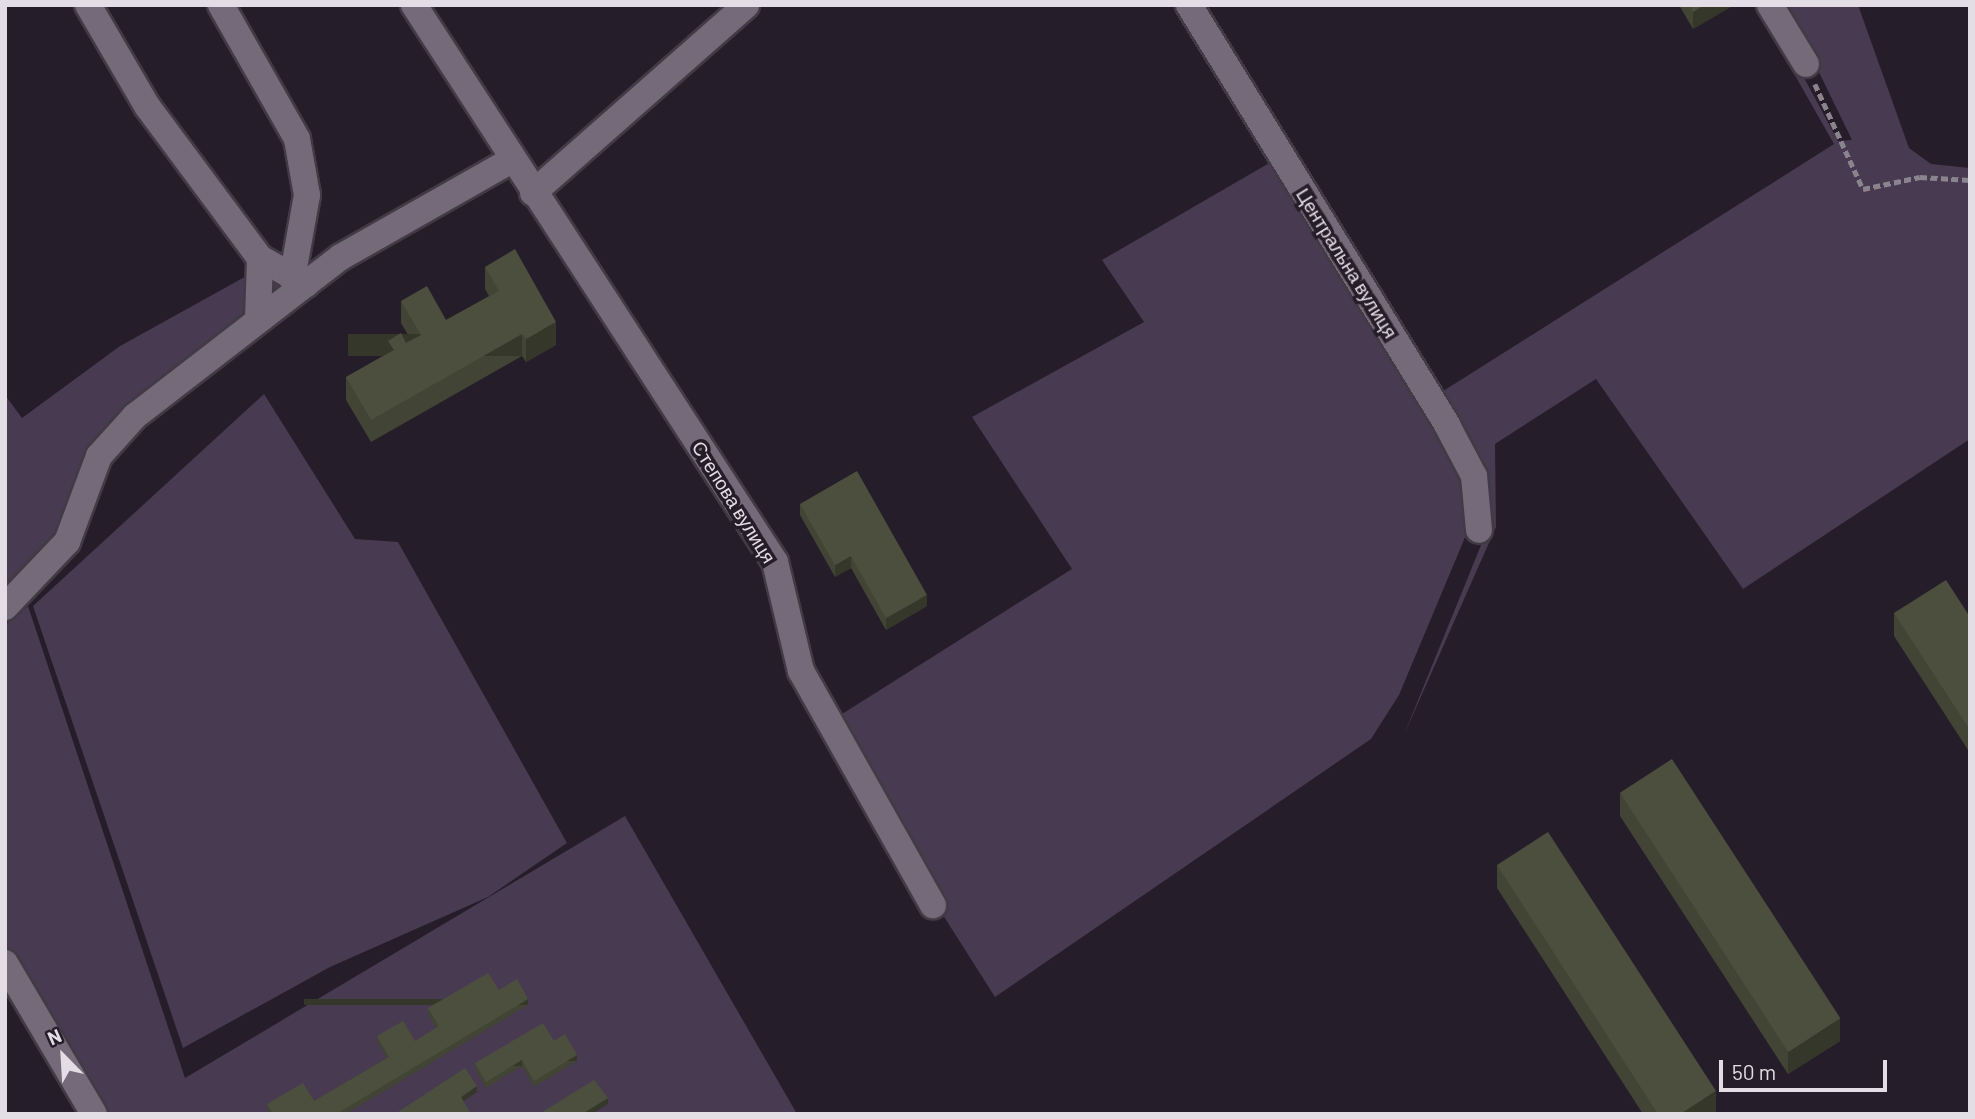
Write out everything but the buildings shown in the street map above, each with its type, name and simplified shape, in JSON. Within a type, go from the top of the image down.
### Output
[{"type":"street","points":[[88,5],[147,106],[260,258],[299,281]]},
{"type":"street","points":[[220,5],[298,139],[307,195],[299,281]]},
{"type":"street","name":"Степова вулиця","points":[[414,5],[510,161],[775,562],[801,671],[933,905]]},
{"type":"street","points":[[533,192],[746,5]]},
{"type":"street","name":"Центральна вулиця","points":[[1189,5],[1447,425],[1474,476],[1479,530]]},
{"type":"street","points":[[1770,5],[1806,64]]},
{"type":"street","points":[[5,607],[67,542],[99,456],[114,436],[258,319],[299,281],[510,161]]},
{"type":"street","points":[[258,319],[260,258]]},
{"type":"street","points":[[5,963],[94,1114]]},
{"type":"path","points":[[1806,64],[1863,189],[1920,177],[1970,180]]},
{"type":"shaded area","points":[[1755,5],[1765,5],[1838,141],[1852,140],[1812,58],[1778,5],[1858,5],[1909,148],[1931,164],[1970,168],[1970,439],[1743,589],[1596,379],[1495,444],[1496,527],[1403,737],[1488,528],[1440,393],[1834,144]]},
{"type":"shaded area","points":[[1271,162],[1465,478],[1471,523],[1399,695],[1371,739],[995,997],[823,726],[1072,569],[972,417],[1144,322],[1102,260]]},
{"type":"shaded area","points":[[272,262],[292,283],[109,436],[65,540],[5,602],[5,395],[22,418],[120,346]]},
{"type":"shaded area","points":[[264,394],[355,539],[398,542],[567,843],[488,897],[330,967],[183,1048],[33,606]]},
{"type":"shaded area","points":[[28,606],[185,1078],[625,816],[797,1114],[103,1114],[5,955],[5,625]]}]
